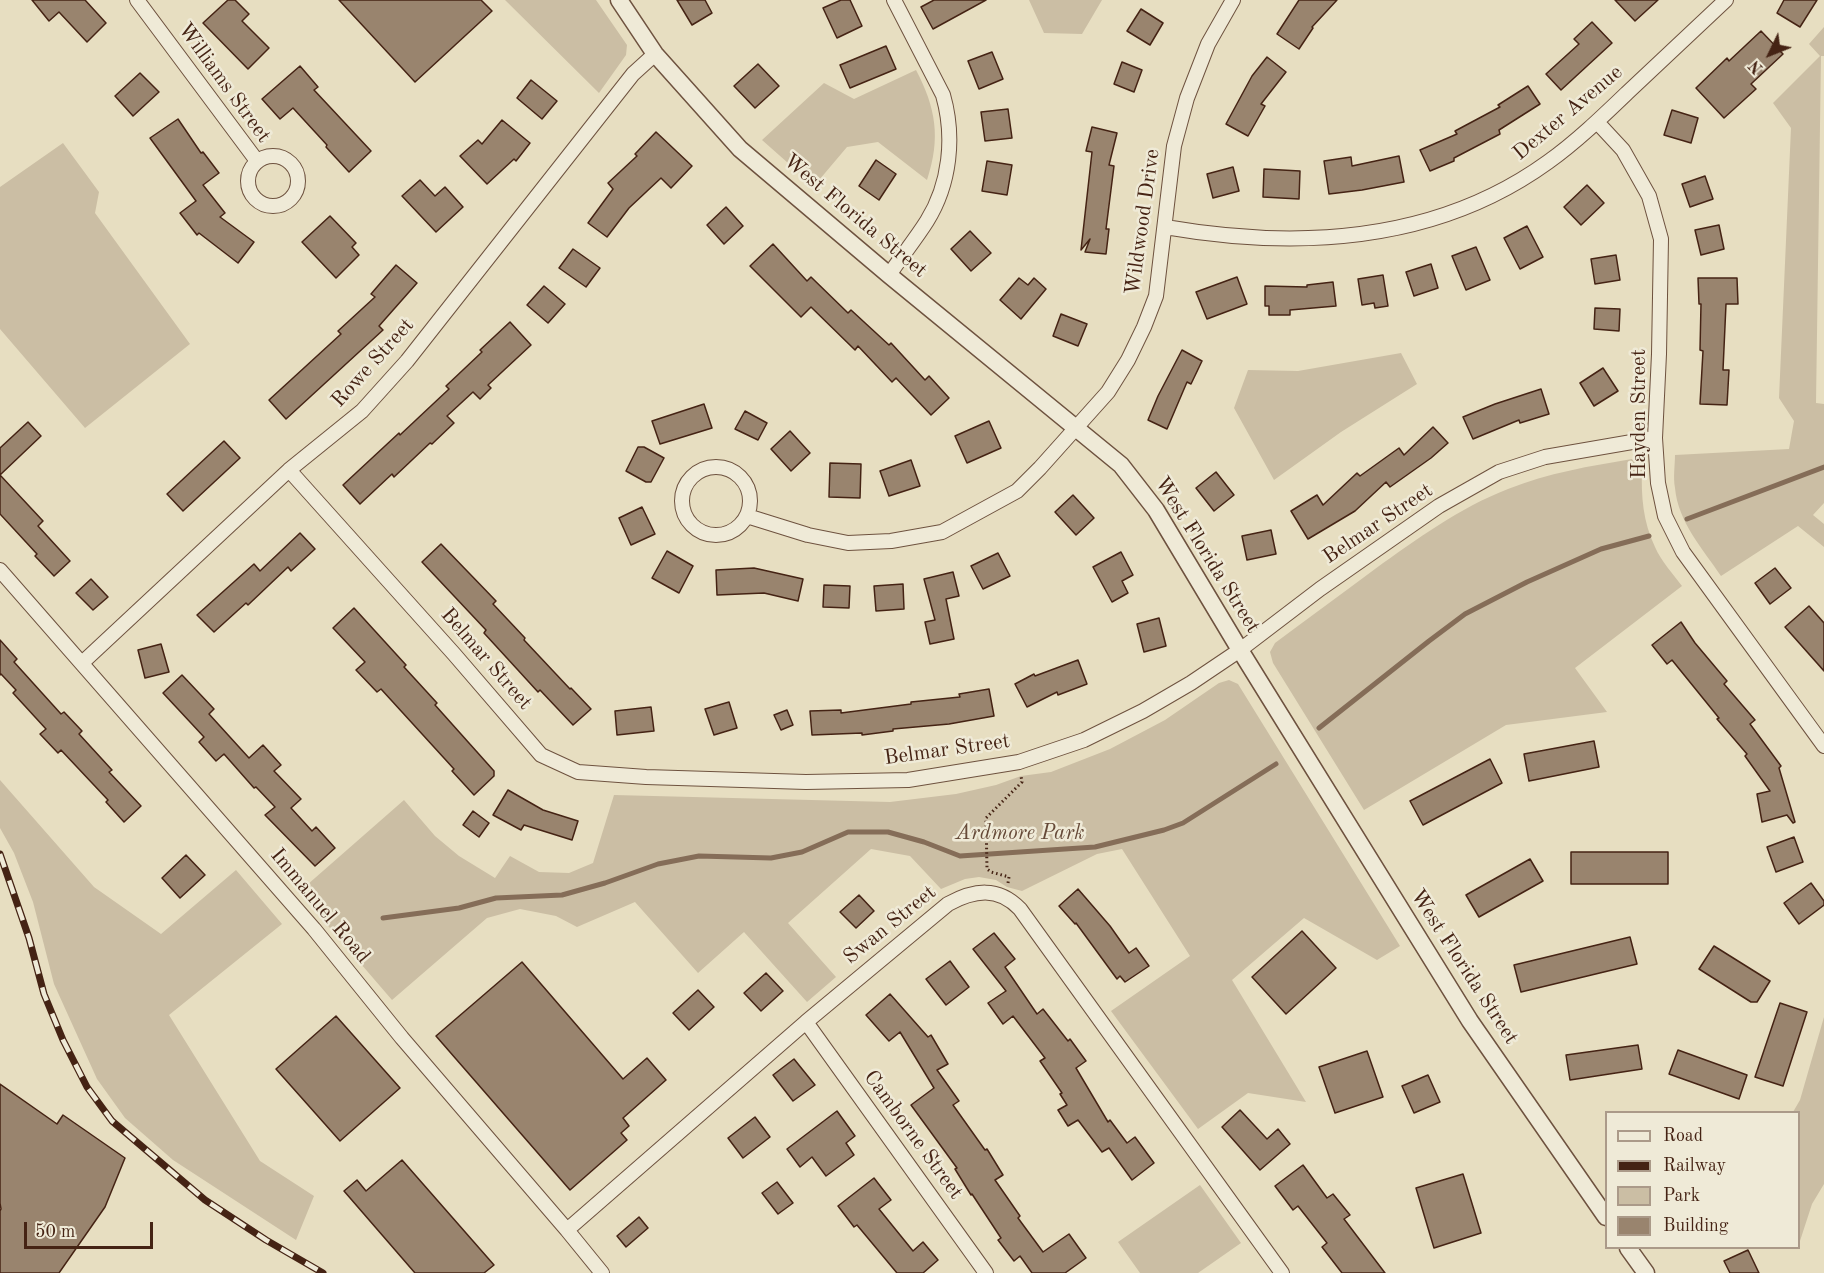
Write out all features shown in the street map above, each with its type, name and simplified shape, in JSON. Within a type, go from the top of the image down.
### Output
[{"type":"street","name":"Williams Street","points":[[137,0],[257,161]]},
{"type":"street","name":"West Florida Street","points":[[619,0],[655,54],[740,149],[889,275],[1121,465],[1156,510],[1470,1021],[1605,1216]]},
{"type":"street","points":[[889,275],[927,221],[937,201],[947,170],[949,153],[947,109],[943,95],[894,0]]},
{"type":"street","name":"Wildwood Drive","points":[[747,516],[808,535],[848,543],[891,541],[942,532],[1017,492],[1077,429],[1108,392],[1128,360],[1156,296],[1174,146],[1187,98],[1208,44],[1233,0]]},
{"type":"street","name":"Dexter Avenue","points":[[1165,227],[1203,234],[1252,238],[1357,236],[1400,228],[1458,211],[1509,187],[1549,161],[1597,122],[1726,0]]},
{"type":"street","name":"Rowe Street","points":[[82,663],[290,470],[362,411],[407,361],[633,74],[655,54]]},
{"type":"street","name":"Hayden Street","points":[[1597,122],[1623,150],[1649,196],[1660,239],[1659,354],[1655,438],[1658,483],[1665,516],[1683,552],[1824,746]]},
{"type":"street","name":"Belmar Street","points":[[290,470],[541,755],[578,772],[646,777],[806,782],[908,780],[1019,762],[1084,740],[1143,711],[1240,650],[1320,589],[1439,506],[1499,472],[1545,458],[1655,438]]},
{"type":"street","points":[[706,468],[730,469],[746,484],[750,495],[747,516],[732,532],[711,535],[700,532],[685,516],[682,492],[687,482],[696,473],[706,468]]},
{"type":"street","name":"Immanuel Road","points":[[0,570],[314,929],[402,1038],[602,1273]]},
{"type":"street","name":"Swan Street","points":[[567,1230],[806,1022],[948,904],[970,893],[993,893],[1005,896]]},
{"type":"street","points":[[1005,896],[1020,909],[1282,1273]]},
{"type":"street","name":"Camborne Street","points":[[806,1022],[986,1273]]},
{"type":"street","points":[[1629,1249],[1646,1273]]},
{"type":"path","points":[[1005,896],[1009,877],[987,869],[986,818],[1022,782],[1019,762]]},
{"type":"green space","points":[[505,0],[596,0],[627,45],[626,55],[599,93]]},
{"type":"green space","points":[[1029,0],[1102,0],[1082,34],[1044,33]]},
{"type":"green space","points":[[1824,27],[1824,56],[1821,56],[1816,403],[1824,404],[1824,503],[1813,515],[1824,524],[1824,547],[1798,526],[1721,576],[1692,535],[1681,512],[1674,484],[1675,455],[1789,449],[1794,421],[1779,398],[1791,128],[1773,103],[1820,56],[1809,44]]},
{"type":"green space","points":[[916,70],[928,97],[934,124],[934,150],[927,180],[878,142],[847,147],[814,186],[762,140],[824,83],[854,99]]},
{"type":"green space","points":[[63,143],[99,192],[95,213],[190,344],[85,428],[0,329],[0,187]]},
{"type":"green space","points":[[1401,353],[1417,384],[1341,432],[1274,480],[1234,408],[1248,370],[1298,371]]},
{"type":"green space","points":[[1632,459],[1642,469],[1644,509],[1651,538],[1660,557],[1682,586],[1575,668],[1607,712],[1506,725],[1364,810],[1273,663],[1270,652],[1275,643],[1375,569],[1472,505],[1508,489],[1554,474]]},
{"type":"green space","name":"Ardmore Park","points":[[1229,680],[1238,684],[1400,946],[1377,960],[1304,918],[1232,980],[1306,1102],[1248,1093],[1198,1129],[1111,1011],[1190,956],[1122,849],[1097,854],[1022,891],[1007,887],[996,880],[979,877],[965,879],[941,889],[910,856],[871,849],[788,923],[836,977],[807,1002],[744,932],[698,973],[635,902],[577,927],[556,916],[520,909],[487,918],[392,1000],[299,892],[404,800],[435,836],[459,856],[495,878],[510,856],[539,872],[569,873],[593,863],[614,795],[890,802],[956,794],[996,785],[1021,776],[1051,772],[1110,749],[1165,720],[1219,683]]},
{"type":"green space","points":[[0,780],[94,887],[161,934],[236,870],[282,924],[169,1015],[260,1161],[314,1196],[296,1240],[173,1160],[125,1118],[97,1079],[54,984],[33,902],[14,853],[0,828]]},
{"type":"green space","points":[[1824,1017],[1824,1184],[1812,1204],[1800,1241],[1800,1111],[1794,1111],[1800,1100]]},
{"type":"green space","points":[[1200,1185],[1241,1243],[1198,1273],[1140,1273],[1118,1242]]},
{"type":"building","points":[[32,0],[85,0],[106,23],[87,42],[59,12],[49,21]]},
{"type":"building","points":[[228,0],[235,0],[249,14],[242,21],[269,48],[248,69],[203,23]]},
{"type":"building","points":[[339,0],[481,0],[492,11],[415,82]]},
{"type":"building","points":[[677,0],[705,0],[712,13],[692,25]]},
{"type":"building","points":[[841,0],[850,0],[862,26],[837,38],[823,8]]},
{"type":"building","points":[[934,0],[986,0],[933,29],[921,7]]},
{"type":"building","points":[[1299,0],[1337,0],[1312,27],[1299,49],[1277,34]]},
{"type":"building","points":[[1615,0],[1658,0],[1635,21]]},
{"type":"building","points":[[1784,0],[1817,0],[1800,27],[1777,13]]},
{"type":"building","points":[[1141,9],[1163,23],[1150,45],[1127,31]]},
{"type":"building","points":[[1592,22],[1612,43],[1561,90],[1546,74],[1579,44],[1574,39]]},
{"type":"building","points":[[1761,31],[1783,54],[1751,84],[1756,89],[1724,118],[1696,88],[1727,58],[1729,61]]},
{"type":"building","points":[[886,46],[896,69],[850,88],[840,65]]},
{"type":"building","points":[[992,52],[1003,79],[979,89],[968,61]]},
{"type":"building","points":[[1267,57],[1286,72],[1261,104],[1265,106],[1248,136],[1226,124],[1252,76]]},
{"type":"building","points":[[1122,62],[1142,70],[1134,92],[1114,84]]},
{"type":"building","points":[[758,64],[779,86],[755,108],[734,86]]},
{"type":"building","points":[[300,66],[318,87],[314,90],[371,151],[349,172],[293,108],[280,119],[262,99]]},
{"type":"building","points":[[140,73],[159,92],[133,116],[115,96]]},
{"type":"building","points":[[531,80],[557,101],[542,119],[517,98]]},
{"type":"building","points":[[1528,86],[1540,104],[1499,130],[1500,134],[1454,158],[1454,161],[1430,171],[1420,150],[1457,134],[1455,131],[1500,107],[1498,105]]},
{"type":"building","points":[[1008,109],[1012,138],[985,141],[981,112]]},
{"type":"building","points":[[1672,110],[1698,118],[1691,143],[1664,135]]},
{"type":"building","points":[[178,119],[201,153],[203,152],[219,173],[203,185],[225,213],[220,217],[254,242],[238,263],[199,233],[197,235],[180,213],[196,201],[150,138]]},
{"type":"building","points":[[502,120],[530,143],[516,161],[514,159],[487,184],[460,156],[478,140],[482,144]]},
{"type":"building","points":[[1092,127],[1117,133],[1109,165],[1114,166],[1106,229],[1109,229],[1106,254],[1085,252],[1090,239],[1081,250],[1092,152],[1086,151]]},
{"type":"building","points":[[656,132],[692,166],[671,188],[661,178],[629,208],[607,237],[588,223],[613,189],[608,183],[637,156],[635,154]]},
{"type":"building","points":[[1399,156],[1404,182],[1329,194],[1324,161],[1351,157],[1352,166]]},
{"type":"building","points":[[876,160],[896,174],[879,200],[859,186]]},
{"type":"building","points":[[987,161],[1012,165],[1007,195],[982,191]]},
{"type":"building","points":[[1233,167],[1239,191],[1213,198],[1207,174]]},
{"type":"building","points":[[1264,169],[1300,171],[1299,199],[1263,197]]},
{"type":"building","points":[[1705,176],[1713,199],[1690,207],[1682,184]]},
{"type":"building","points":[[420,180],[435,196],[445,187],[463,207],[436,232],[402,196]]},
{"type":"building","points":[[1587,185],[1604,203],[1581,225],[1564,207]]},
{"type":"building","points":[[726,207],[743,226],[724,244],[707,225]]},
{"type":"building","points":[[330,216],[356,243],[352,247],[359,255],[336,278],[302,242]]},
{"type":"building","points":[[1719,225],[1724,249],[1701,255],[1695,230]]},
{"type":"building","points":[[1527,226],[1543,257],[1520,269],[1504,238]]},
{"type":"building","points":[[970,231],[991,253],[971,271],[951,249]]},
{"type":"building","points":[[773,244],[807,281],[811,277],[848,313],[851,310],[889,345],[891,343],[925,380],[929,376],[949,398],[931,415],[896,378],[892,382],[858,346],[855,350],[811,307],[801,317],[750,266]]},
{"type":"building","points":[[1476,247],[1490,280],[1466,290],[1452,256]]},
{"type":"building","points":[[573,249],[600,268],[586,287],[559,268]]},
{"type":"building","points":[[1616,255],[1620,280],[1595,284],[1591,259]]},
{"type":"building","points":[[1431,264],[1438,288],[1414,296],[1406,272]]},
{"type":"building","points":[[396,265],[417,283],[379,326],[383,330],[286,419],[269,400],[341,334],[338,331],[375,297],[371,294]]},
{"type":"building","points":[[1383,275],[1388,306],[1375,308],[1374,303],[1362,305],[1358,279]]},
{"type":"building","points":[[1237,277],[1247,304],[1207,319],[1196,292]]},
{"type":"building","points":[[1019,278],[1028,285],[1034,278],[1046,289],[1021,319],[1000,300]]},
{"type":"building","points":[[1698,278],[1737,278],[1738,304],[1726,304],[1723,370],[1729,370],[1727,405],[1700,404],[1703,351],[1700,350],[1701,304],[1699,304]]},
{"type":"building","points":[[1333,282],[1336,306],[1290,310],[1290,315],[1269,315],[1269,306],[1265,306],[1265,286],[1307,287],[1307,285]]},
{"type":"building","points":[[544,286],[565,304],[548,323],[527,305]]},
{"type":"building","points":[[1595,308],[1620,309],[1619,331],[1594,329]]},
{"type":"building","points":[[1061,314],[1087,324],[1078,346],[1053,336]]},
{"type":"building","points":[[510,322],[531,345],[488,385],[491,388],[480,399],[473,392],[447,416],[454,423],[394,477],[392,474],[360,504],[343,485],[449,389],[446,386]]},
{"type":"building","points":[[1182,350],[1202,361],[1191,384],[1187,382],[1167,429],[1148,420]]},
{"type":"building","points":[[1603,368],[1618,391],[1594,406],[1580,383]]},
{"type":"building","points":[[1541,389],[1549,414],[1520,423],[1519,420],[1473,439],[1463,417]]},
{"type":"building","points":[[704,404],[712,428],[660,444],[652,421]]},
{"type":"building","points":[[745,411],[767,423],[758,440],[735,429]]},
{"type":"building","points":[[989,421],[1001,448],[967,463],[955,436]]},
{"type":"building","points":[[28,422],[41,436],[0,475],[0,448]]},
{"type":"building","points":[[1433,427],[1448,443],[1390,487],[1386,482],[1355,511],[1308,539],[1291,511],[1317,495],[1323,505],[1357,473],[1360,476],[1399,448],[1404,455]]},
{"type":"building","points":[[790,431],[810,453],[791,471],[771,449]]},
{"type":"building","points":[[224,441],[240,458],[183,511],[167,494]]},
{"type":"building","points":[[638,447],[644,447],[664,458],[651,482],[646,482],[626,471]]},
{"type":"building","points":[[911,460],[920,486],[889,496],[880,471]]},
{"type":"building","points":[[830,463],[861,464],[860,498],[829,497]]},
{"type":"building","points":[[1216,472],[1234,495],[1214,511],[1196,488]]},
{"type":"building","points":[[0,475],[43,521],[38,526],[70,561],[54,576],[0,514]]},
{"type":"building","points":[[1073,495],[1094,518],[1076,535],[1055,512]]},
{"type":"building","points":[[642,507],[655,534],[631,545],[619,518]]},
{"type":"building","points":[[1271,530],[1276,554],[1247,560],[1242,536]]},
{"type":"building","points":[[300,533],[315,549],[291,571],[288,567],[248,605],[246,603],[214,632],[197,615],[254,564],[260,571]]},
{"type":"building","points":[[441,544],[496,601],[493,604],[525,638],[524,640],[591,709],[573,725],[540,690],[538,692],[484,633],[486,630],[422,562]]},
{"type":"building","points":[[667,551],[693,566],[679,593],[652,578]]},
{"type":"building","points":[[1121,552],[1133,575],[1122,581],[1128,593],[1112,602],[1093,567]]},
{"type":"building","points":[[998,553],[1010,576],[983,589],[971,566]]},
{"type":"building","points":[[754,568],[803,579],[798,601],[764,593],[717,595],[716,570]]},
{"type":"building","points":[[1775,568],[1791,588],[1770,604],[1755,583]]},
{"type":"building","points":[[953,572],[959,596],[946,599],[954,639],[930,644],[925,622],[935,620],[924,579]]},
{"type":"building","points":[[91,579],[108,597],[93,610],[76,593]]},
{"type":"building","points":[[903,584],[904,609],[876,611],[874,586]]},
{"type":"building","points":[[824,585],[850,586],[849,608],[823,607]]},
{"type":"building","points":[[1809,606],[1824,623],[1824,671],[1785,627]]},
{"type":"building","points":[[354,608],[406,665],[404,667],[437,703],[435,705],[494,771],[494,776],[474,795],[452,771],[454,769],[381,689],[377,692],[356,670],[365,662],[333,628]]},
{"type":"building","points":[[1159,618],[1166,646],[1144,652],[1137,624]]},
{"type":"building","points":[[1681,622],[1695,643],[1727,681],[1724,684],[1755,720],[1750,724],[1781,766],[1779,768],[1795,822],[1793,823],[1787,815],[1762,822],[1757,794],[1770,791],[1745,756],[1747,754],[1717,719],[1719,718],[1672,660],[1667,664],[1652,645]]},
{"type":"building","points":[[0,640],[17,659],[14,662],[61,714],[64,712],[82,731],[79,734],[112,770],[109,772],[141,806],[124,822],[106,802],[108,800],[61,750],[58,753],[40,734],[46,729],[13,693],[16,690],[0,675]]},
{"type":"building","points":[[161,644],[169,672],[145,678],[138,650]]},
{"type":"building","points":[[1078,660],[1087,684],[1058,695],[1057,692],[1027,707],[1015,684],[1034,674],[1035,676]]},
{"type":"building","points":[[182,675],[214,709],[209,714],[249,758],[263,745],[281,765],[274,771],[301,799],[291,808],[312,831],[316,827],[335,848],[315,866],[265,815],[275,807],[256,787],[254,788],[224,754],[216,761],[199,742],[204,737],[163,693]]},
{"type":"building","points":[[989,689],[994,716],[862,735],[862,733],[812,735],[810,711],[841,710],[841,713],[960,697],[959,694]]},
{"type":"building","points":[[729,702],[737,728],[714,735],[705,709]]},
{"type":"building","points":[[651,707],[654,731],[617,735],[615,711]]},
{"type":"building","points":[[787,710],[793,725],[781,730],[774,715]]},
{"type":"building","points":[[1594,741],[1599,767],[1529,781],[1524,754]]},
{"type":"building","points":[[1490,759],[1502,783],[1423,825],[1410,801]]},
{"type":"building","points":[[508,790],[543,810],[578,821],[572,840],[524,825],[521,830],[493,815]]},
{"type":"building","points":[[473,811],[489,823],[479,837],[463,825]]},
{"type":"building","points":[[1794,837],[1803,862],[1776,872],[1767,847]]},
{"type":"building","points":[[1571,852],[1668,852],[1668,884],[1571,884]]},
{"type":"building","points":[[186,855],[205,875],[180,898],[162,878]]},
{"type":"building","points":[[1530,859],[1543,881],[1479,917],[1466,895]]},
{"type":"building","points":[[1811,883],[1824,901],[1824,905],[1799,924],[1784,903]]},
{"type":"building","points":[[1078,889],[1110,926],[1129,953],[1136,948],[1149,966],[1125,982],[1120,976],[1117,979],[1076,923],[1059,906]]},
{"type":"building","points":[[859,895],[874,911],[856,928],[840,912]]},
{"type":"building","points":[[1302,931],[1336,968],[1286,1014],[1252,977]]},
{"type":"building","points":[[994,933],[1015,959],[1005,967],[1037,1014],[1043,1009],[1086,1061],[1076,1068],[1108,1122],[1110,1120],[1127,1143],[1135,1137],[1154,1163],[1132,1180],[1109,1148],[1102,1152],[1078,1120],[1068,1126],[1058,1110],[1067,1105],[1060,1094],[1062,1093],[1040,1061],[1045,1058],[1013,1016],[1003,1024],[988,1003],[1006,991],[973,949]]},
{"type":"building","points":[[1630,937],[1637,964],[1521,992],[1514,965]]},
{"type":"building","points":[[1714,946],[1770,981],[1757,1002],[1751,1002],[1699,969]]},
{"type":"building","points":[[950,961],[969,987],[946,1005],[926,979]]},
{"type":"building","points":[[522,962],[623,1079],[647,1058],[666,1080],[623,1118],[629,1126],[621,1133],[627,1140],[570,1190],[436,1036]]},
{"type":"building","points":[[766,973],[783,991],[761,1011],[744,993]]},
{"type":"building","points":[[698,990],[714,1007],[689,1030],[673,1013]]},
{"type":"building","points":[[890,994],[928,1037],[931,1035],[948,1064],[937,1070],[959,1101],[953,1105],[985,1150],[987,1149],[1003,1175],[995,1180],[1020,1216],[1018,1218],[1043,1252],[1069,1234],[1086,1258],[1065,1273],[1032,1273],[1020,1256],[1014,1261],[998,1240],[1001,1238],[971,1195],[955,1169],[957,1168],[911,1105],[934,1088],[900,1032],[889,1041],[866,1015]]},
{"type":"building","points":[[1780,1003],[1807,1012],[1783,1086],[1755,1077]]},
{"type":"building","points":[[336,1016],[400,1088],[340,1141],[276,1069]]},
{"type":"building","points":[[1638,1045],[1642,1069],[1570,1080],[1566,1055]]},
{"type":"building","points":[[1678,1050],[1747,1075],[1739,1099],[1669,1074]]},
{"type":"building","points":[[1367,1051],[1383,1097],[1335,1113],[1319,1067]]},
{"type":"building","points":[[794,1059],[815,1085],[793,1101],[773,1075]]},
{"type":"building","points":[[1428,1075],[1440,1102],[1414,1113],[1402,1086]]},
{"type":"building","points":[[0,1084],[57,1124],[63,1115],[125,1158],[105,1207],[59,1273],[0,1273]]},
{"type":"building","points":[[1240,1110],[1267,1139],[1278,1129],[1290,1144],[1260,1170],[1222,1127]]},
{"type":"building","points":[[837,1111],[855,1136],[846,1143],[854,1155],[826,1176],[812,1157],[800,1167],[787,1149]]},
{"type":"building","points":[[755,1117],[770,1137],[743,1158],[728,1138]]},
{"type":"building","points":[[402,1160],[494,1265],[484,1273],[415,1273],[344,1191],[357,1180],[366,1191]]},
{"type":"building","points":[[1303,1165],[1327,1198],[1333,1194],[1350,1215],[1344,1219],[1385,1273],[1342,1273],[1322,1247],[1327,1243],[1298,1206],[1293,1210],[1275,1186]]},
{"type":"building","points":[[1463,1174],[1481,1233],[1434,1248],[1416,1188]]},
{"type":"building","points":[[874,1178],[891,1200],[879,1209],[913,1251],[923,1242],[938,1260],[923,1273],[897,1273],[857,1225],[854,1227],[838,1206]]},
{"type":"building","points":[[777,1182],[793,1203],[778,1214],[762,1193]]},
{"type":"building","points":[[639,1217],[648,1228],[626,1247],[617,1236]]},
{"type":"building","points":[[1748,1250],[1759,1273],[1730,1273],[1724,1261]]},
{"type":"waterway","points":[[1687,519],[1824,467]]},
{"type":"waterway","points":[[1319,728],[1465,614],[1527,582],[1601,549],[1649,536]]},
{"type":"waterway","points":[[383,918],[459,908],[496,898],[562,895],[658,864],[699,856],[771,858],[802,852],[848,832],[888,832],[924,842],[960,856],[1095,847],[1183,823],[1276,764]]},
{"type":"railway","points":[[0,854],[29,938],[44,994],[63,1040],[87,1087],[112,1121],[205,1200],[266,1240],[323,1273]]}]
